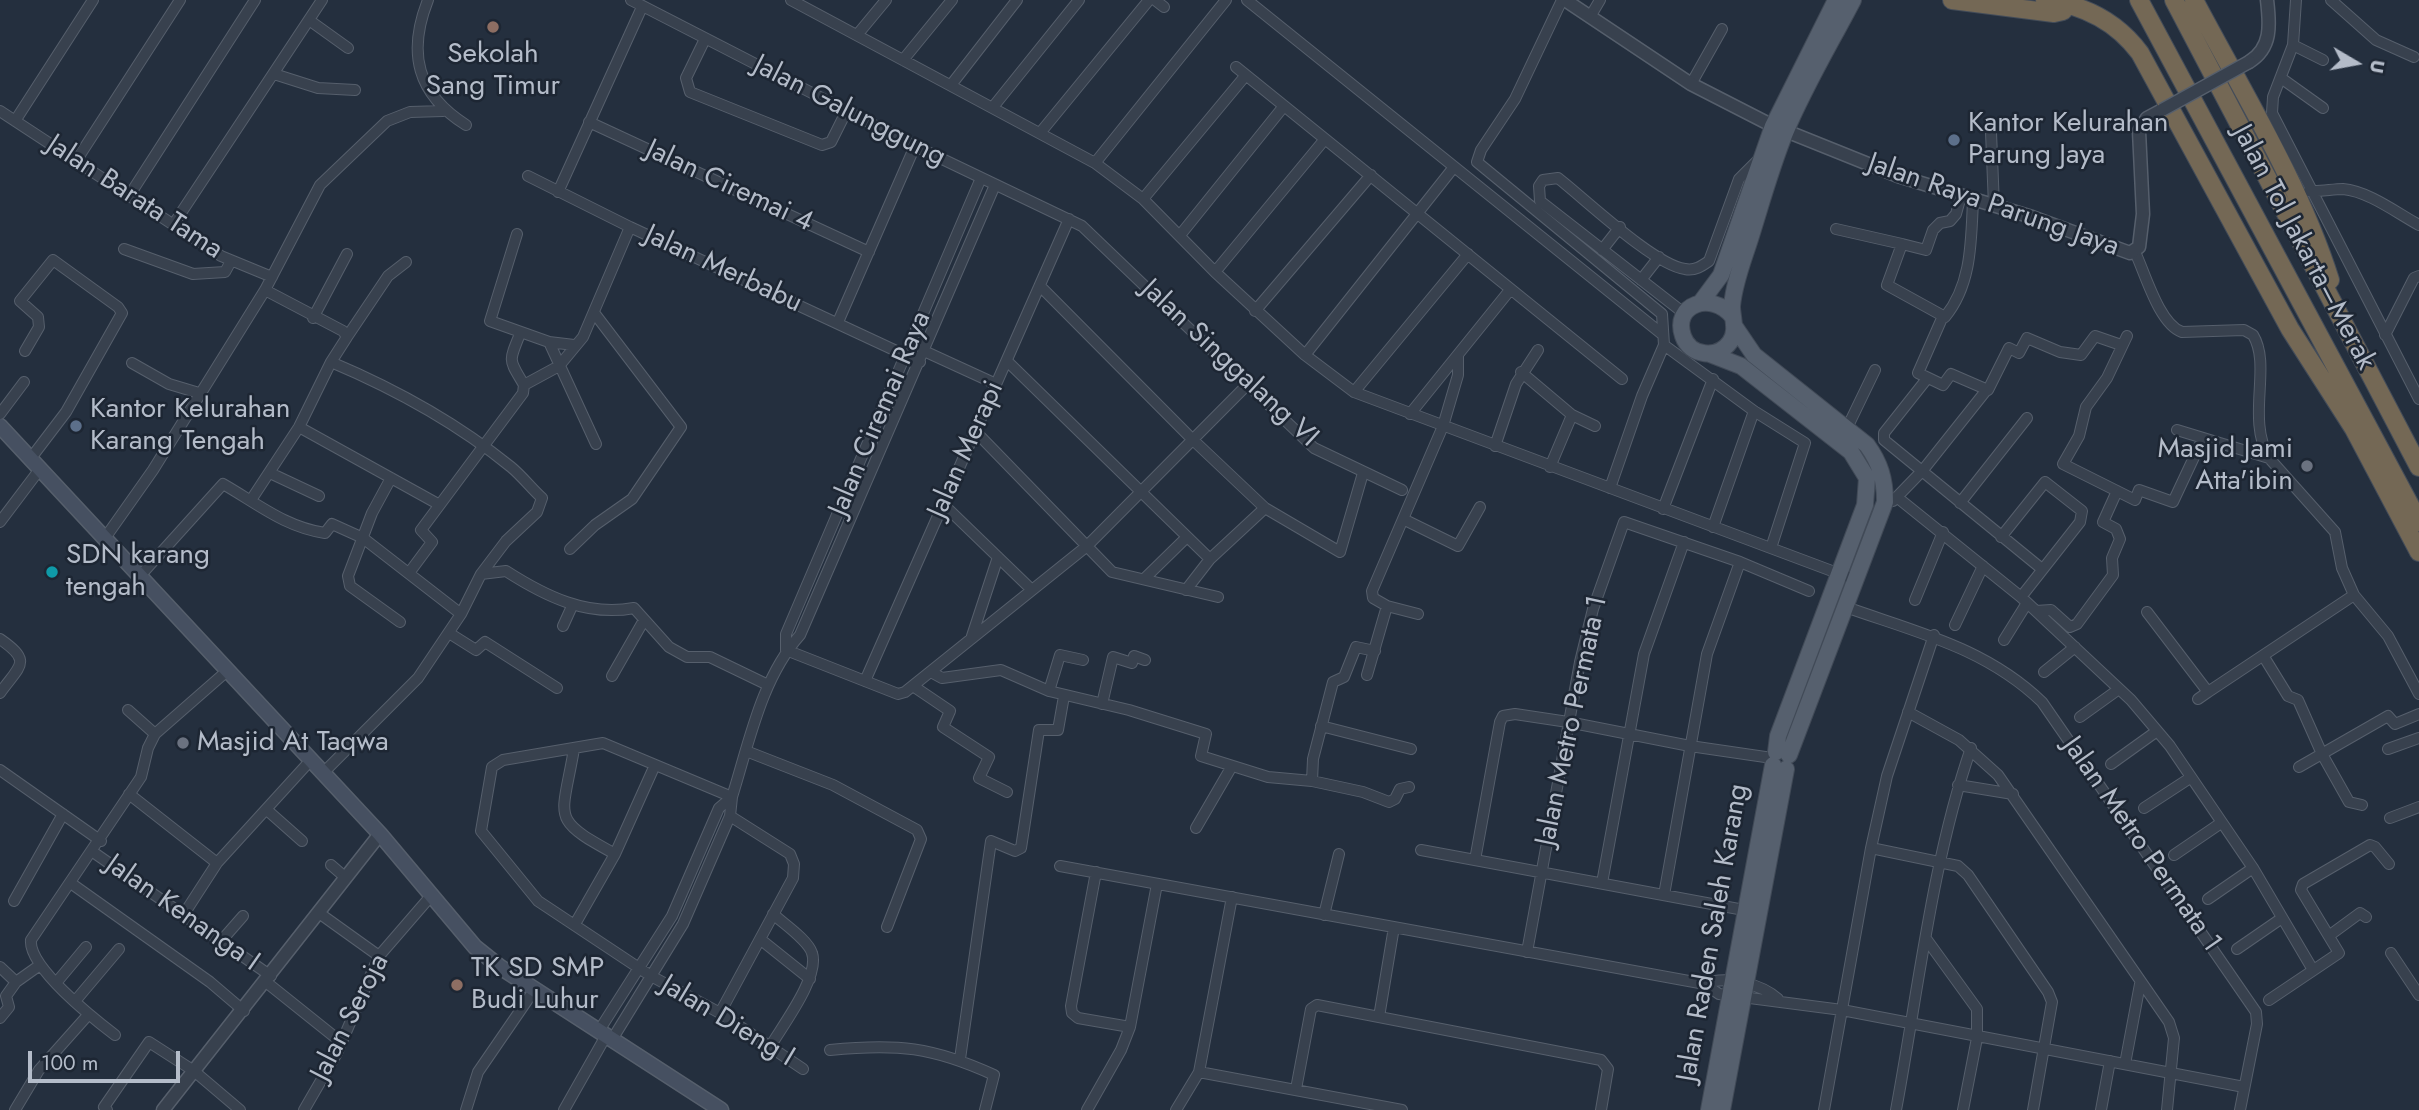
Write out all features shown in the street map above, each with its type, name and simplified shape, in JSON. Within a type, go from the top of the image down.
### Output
[{"type":"highway","points":[[1952,0],[2054,13],[2077,9]]},
{"type":"highway","points":[[2045,0],[2108,20],[2129,38],[2140,53],[2290,329],[2354,429],[2419,552]]},
{"type":"highway","name":"Jalan Tol Jakarta–Merak","points":[[2139,0],[2419,522]]},
{"type":"highway","name":"Jalan Tol Jakarta–Merak","points":[[2174,0],[2419,467]]},
{"type":"highway","points":[[2188,0],[2232,107]]},
{"type":"highway","points":[[2194,0],[2278,159],[2322,252],[2347,333]]},
{"type":"main road","points":[[1836,0],[1779,128],[1735,288],[1732,340],[1723,350],[1710,354],[1689,346],[1682,325],[1685,314],[1701,302],[1721,275],[1760,158],[1779,128],[1853,0]]},
{"type":"main road","points":[[1701,302],[1713,302],[1725,307],[1733,322]]},
{"type":"main road","name":"Jalan Raden Saleh Karang","points":[[1733,322],[1754,355],[1847,428],[1867,445],[1879,461],[1891,500],[1856,580],[1838,603]]},
{"type":"main road","name":"Jalan Raden Saleh Karang","points":[[1710,354],[1741,366],[1851,452],[1862,466],[1869,490],[1840,574],[1838,603],[1779,760],[1744,910],[1722,1110]]},
{"type":"main road","points":[[0,426],[380,834],[430,897],[475,947],[721,1110]]},
{"type":"main road","name":"Jalan Raden Saleh Karang","points":[[1709,1110],[1737,990],[1779,760]]},
{"type":"street","points":[[15,121],[93,0]]},
{"type":"street","points":[[76,161],[180,0]]},
{"type":"street","points":[[129,196],[255,0]]},
{"type":"street","points":[[173,225],[322,0]]},
{"type":"street","points":[[428,0],[416,37],[424,83],[443,111],[466,125]]},
{"type":"street","name":"Jalan Galunggung","points":[[631,0],[915,146],[1069,219]]},
{"type":"street","points":[[791,0],[1095,163],[1143,198],[1255,311],[1354,392],[1856,580]]},
{"type":"street","points":[[807,9],[815,0]]},
{"type":"street","points":[[857,36],[886,0]]},
{"type":"street","points":[[903,60],[952,0]]},
{"type":"street","points":[[951,85],[1017,0]]},
{"type":"street","points":[[993,107],[1079,0]]},
{"type":"street","points":[[1040,133],[1149,0]]},
{"type":"street","points":[[1155,0],[1164,7]]},
{"type":"street","points":[[1095,163],[1226,0]]},
{"type":"street","points":[[1247,0],[1663,340],[1754,411],[1805,443],[1771,548]]},
{"type":"street","points":[[1563,0],[1515,99],[1481,150],[1477,162],[1662,314],[1663,340],[1610,488]]},
{"type":"street","name":"Jalan Raya Parung Jaya","points":[[1563,0],[1691,83],[1779,128],[1898,176],[1994,206],[2120,251],[2135,251],[2140,243],[2143,214],[2138,131],[2147,118],[2249,62],[2264,50],[2267,40],[2267,0]]},
{"type":"street","points":[[1590,17],[1600,0]]},
{"type":"street","points":[[2296,0],[2293,45],[2271,105],[2272,113],[2309,191],[2419,399]]},
{"type":"street","points":[[2331,0],[2376,40],[2414,57]]},
{"type":"street","points":[[558,192],[642,7]]},
{"type":"street","points":[[309,20],[348,48]]},
{"type":"street","points":[[1691,83],[1722,29]]},
{"type":"street","points":[[705,38],[686,78],[690,92],[822,145],[831,142],[847,110]]},
{"type":"street","points":[[2293,45],[2323,60]]},
{"type":"street","points":[[1236,67],[1622,379]]},
{"type":"street","points":[[274,74],[318,88],[355,90]]},
{"type":"street","points":[[1143,198],[1246,75]]},
{"type":"street","points":[[2281,78],[2323,108]]},
{"type":"street","points":[[1181,234],[1284,106]]},
{"type":"street","name":"Jalan Barata Tama","points":[[0,111],[231,261],[272,277]]},
{"type":"street","points":[[104,538],[153,470],[265,290],[320,185],[387,121],[410,112],[443,111]]},
{"type":"street","name":"Jalan Ciremai 4","points":[[589,122],[869,252]]},
{"type":"street","points":[[1991,132],[1994,206]]},
{"type":"street","points":[[1215,272],[1325,139]]},
{"type":"street","points":[[838,322],[915,146]]},
{"type":"street","points":[[1685,314],[1540,201],[1539,186],[1543,180],[1558,178],[1659,257],[1687,270],[1700,268],[1709,261],[1740,179],[1760,158]]},
{"type":"street","points":[[1306,355],[1419,215],[1454,167]]},
{"type":"street","name":"Jalan Merbabu","points":[[528,176],[630,227],[920,362]]},
{"type":"street","points":[[1255,311],[1371,176]]},
{"type":"street","name":"Jalan Ciremai Raya","points":[[786,650],[786,634],[981,178]]},
{"type":"street","name":"Jalan Ciremai Raya","points":[[607,1034],[651,976],[691,905],[730,816],[732,797],[768,685],[786,650],[800,635],[995,185]]},
{"type":"street","points":[[2309,191],[2328,192],[2341,189],[2359,193],[2419,225]]},
{"type":"street","points":[[1836,229],[1926,250],[1933,230],[1956,214],[1967,198]]},
{"type":"street","points":[[1967,198],[1969,264],[1955,304],[1943,316],[1918,373],[1943,385],[1951,374],[1988,390],[2008,348],[2019,353],[2027,338],[2060,352],[2081,355],[2095,336],[2124,341],[2107,378],[2086,407],[2079,436],[2063,464],[2135,500],[2139,490],[2173,502],[2203,438]]},
{"type":"street","name":"Jalan Merapi","points":[[865,681],[1069,219]]},
{"type":"street","name":"Jalan Singgalang VI","points":[[1069,219],[1082,226],[1314,448],[1402,490]]},
{"type":"street","points":[[524,385],[559,366],[595,314],[630,227]]},
{"type":"street","points":[[1602,250],[1619,227]]},
{"type":"street","points":[[517,234],[491,323],[548,342],[574,345]]},
{"type":"street","points":[[1902,244],[1887,285],[1943,316]]},
{"type":"street","points":[[124,249],[193,274],[225,272],[231,261]]},
{"type":"street","points":[[2135,251],[2155,299],[2173,328],[2182,332],[2244,330],[2253,335],[2258,353],[2258,429],[2269,458],[2335,532],[2342,568],[2354,596],[2388,636],[2419,694]]},
{"type":"street","points":[[313,318],[347,254]]},
{"type":"street","points":[[1354,392],[1468,254]]},
{"type":"street","points":[[1641,280],[1659,257]]},
{"type":"street","points":[[0,522],[122,313],[118,307],[53,260],[20,301],[38,317],[39,327],[25,351]]},
{"type":"street","points":[[251,500],[299,427],[331,362],[388,276],[407,262]]},
{"type":"street","points":[[944,266],[958,272]]},
{"type":"street","points":[[2385,335],[2414,278],[2419,276]]},
{"type":"street","points":[[1040,286],[1191,438],[1265,508],[1340,552],[1363,472]]},
{"type":"street","points":[[265,290],[313,318],[343,331],[348,337]]},
{"type":"street","points":[[1409,414],[1510,290]]},
{"type":"street","points":[[570,549],[595,525],[632,499],[681,427],[595,314]]},
{"type":"street","points":[[409,573],[432,542],[421,530],[438,504],[484,449],[523,393],[524,385],[510,366],[520,334]]},
{"type":"street","points":[[548,342],[596,444]]},
{"type":"street","points":[[1495,446],[1521,372],[1538,350]]},
{"type":"street","points":[[924,351],[996,384]]},
{"type":"street","points":[[1418,614],[1387,606],[1373,598],[1372,591],[1443,426],[1458,376],[1458,356]]},
{"type":"street","points":[[1007,361],[1210,559]]},
{"type":"street","points":[[322,774],[418,678],[449,634],[481,574],[506,541],[537,512],[542,498],[512,468],[403,395],[331,362]]},
{"type":"street","points":[[132,363],[169,384],[199,393]]},
{"type":"street","points":[[1847,428],[1875,370]]},
{"type":"street","points":[[1521,372],[1572,415],[1595,426]]},
{"type":"street","points":[[1663,509],[1713,379]]},
{"type":"street","points":[[1926,380],[1883,436],[2042,569]]},
{"type":"street","points":[[0,414],[24,382]]},
{"type":"street","points":[[786,650],[898,694],[913,686],[1087,546],[1191,438],[1249,383]]},
{"type":"street","points":[[1984,392],[1923,470],[1891,500],[1943,532],[2024,600],[2119,689],[2157,731],[2252,868],[2313,970]]},
{"type":"street","points":[[1713,527],[1754,411]]},
{"type":"street","points":[[1550,467],[1572,415]]},
{"type":"street","points":[[1960,503],[2027,418]]},
{"type":"street","points":[[299,427],[438,504]]},
{"type":"street","points":[[2178,430],[2269,458]]},
{"type":"street","points":[[976,432],[1112,572],[1218,597]]},
{"type":"street","points":[[862,457],[874,463]]},
{"type":"street","points":[[270,473],[319,496]]},
{"type":"street","points":[[391,478],[348,576],[349,586],[400,622]]},
{"type":"street","points":[[139,577],[223,484],[251,500],[268,514],[304,530],[325,533],[332,524],[363,538],[461,614]]},
{"type":"street","points":[[2001,537],[2042,484],[2051,484],[2082,515],[2042,569],[2004,640]]},
{"type":"street","points":[[2036,611],[2051,610],[2070,627],[2077,624],[2113,576],[2112,558],[2120,539],[2116,529],[2103,522],[2117,491]]},
{"type":"street","points":[[944,505],[1032,590]]},
{"type":"street","points":[[1403,519],[1458,546],[1480,507]]},
{"type":"street","points":[[1186,590],[1210,559],[1265,508]]},
{"type":"street","name":"Jalan Metro Permata 1","points":[[1527,952],[1569,722],[1593,609],[1625,523],[1740,562],[1809,591]]},
{"type":"street","points":[[1915,600],[1943,532]]},
{"type":"street","points":[[1144,579],[1187,537]]},
{"type":"street","points":[[1602,883],[1644,654],[1684,542]]},
{"type":"street","points":[[972,637],[998,557]]},
{"type":"street","points":[[1664,895],[1707,654],[1740,562]]},
{"type":"street","points":[[1955,625],[1983,566]]},
{"type":"street","points":[[481,574],[506,571],[542,595],[610,613],[634,608],[669,647],[687,657],[710,657],[768,685]]},
{"type":"street","points":[[2198,699],[2354,596]]},
{"type":"street","name":"Jalan Metro Permata 1","points":[[1838,603],[1934,635],[2007,674],[2042,702],[2248,1000],[2257,1017],[2239,1110]]},
{"type":"street","points":[[563,626],[573,604]]},
{"type":"street","points":[[1367,676],[1387,606]]},
{"type":"street","points":[[2147,612],[2208,692]]},
{"type":"street","points":[[612,676],[644,620]]},
{"type":"street","points":[[449,634],[476,650],[485,642],[557,688]]},
{"type":"street","points":[[1824,1110],[1871,848],[1887,776],[1934,635]]},
{"type":"street","points":[[0,639],[19,652],[21,657],[20,664],[0,693]]},
{"type":"street","points":[[1312,781],[1321,726],[1333,682],[1344,677],[1356,647],[1375,651]]},
{"type":"street","points":[[2044,673],[2075,647]]},
{"type":"street","points":[[1049,691],[1060,655],[1083,660]]},
{"type":"street","points":[[1102,704],[1113,657],[1132,663],[1134,656],[1145,660]]},
{"type":"street","points":[[2263,657],[2288,696],[2298,700],[2322,754],[2349,802],[2362,805]]},
{"type":"street","points":[[931,672],[942,678],[1001,670],[1065,696],[1206,734],[1201,756],[1268,777],[1312,781],[1363,792],[1390,802],[1395,799],[1399,789],[1409,786]]},
{"type":"street","points":[[115,1035],[89,1014],[40,965],[31,940],[72,884],[141,777],[148,748],[155,734],[227,671]]},
{"type":"street","points":[[913,686],[950,711],[943,727],[989,757],[979,778],[1007,792]]},
{"type":"street","points":[[2080,717],[2119,689]]},
{"type":"street","points":[[960,1059],[991,841],[1014,851],[1021,848],[1039,730],[1058,730],[1065,696]]},
{"type":"street","points":[[128,710],[155,734]]},
{"type":"street","points":[[1908,712],[1971,748],[1992,768],[2013,794],[2172,1028],[2173,1073],[2167,1110]]},
{"type":"street","points":[[2299,767],[2388,716],[2395,724],[2419,714]]},
{"type":"street","points":[[1475,860],[1503,716],[1569,722],[1779,760]]},
{"type":"street","points":[[1321,726],[1411,749]]},
{"type":"street","points":[[2111,764],[2157,731]]},
{"type":"street","points":[[2388,749],[2419,738]]},
{"type":"street","points":[[615,854],[573,831],[566,823],[563,812],[574,749],[603,743],[732,797]]},
{"type":"street","points":[[1896,1110],[1940,861],[1958,785],[1971,748]]},
{"type":"street","name":"Jalan Dieng I","points":[[574,749],[503,760],[492,767],[481,831],[538,901],[575,923],[651,976],[720,1013],[803,1069]]},
{"type":"street","points":[[746,751],[833,785],[917,830],[921,839],[887,927]]},
{"type":"street","points":[[184,914],[217,863],[310,761]]},
{"type":"street","points":[[575,923],[615,854],[655,765]]},
{"type":"street","points":[[1196,828],[1232,766]]},
{"type":"street","points":[[0,770],[101,841]]},
{"type":"street","points":[[2144,808],[2190,778]]},
{"type":"street","points":[[1958,785],[2013,794]]},
{"type":"street","points":[[129,794],[217,863]]},
{"type":"street","name":"Jalan Ciremai Raya","points":[[607,1034],[639,967],[680,898],[719,808],[732,797]]},
{"type":"street","points":[[2390,818],[2419,807]]},
{"type":"street","points":[[267,810],[302,841]]},
{"type":"street","points":[[14,901],[63,814]]},
{"type":"street","points":[[720,1013],[793,878],[794,864],[790,854],[730,816]]},
{"type":"street","points":[[2174,855],[2221,823]]},
{"type":"street","points":[[163,1110],[244,1011],[380,834]]},
{"type":"street","points":[[2269,1000],[2339,953],[2301,890],[2305,883],[2370,845],[2375,847],[2389,864]]},
{"type":"street","points":[[1871,848],[1958,866],[1968,875],[2051,996],[2033,1110]]},
{"type":"street","points":[[1421,850],[1744,910]]},
{"type":"street","name":"Jalan Kenanga I","points":[[93,852],[222,940],[341,1042]]},
{"type":"street","points":[[1324,915],[1339,854]]},
{"type":"street","points":[[331,865],[346,878]]},
{"type":"street","points":[[1060,866],[1705,984],[1714,993],[1768,990],[1778,999],[2244,1087]]},
{"type":"street","points":[[2208,899],[2252,868]]},
{"type":"street","points":[[1096,872],[1072,1013],[1077,1018],[1130,1027]]},
{"type":"street","points":[[72,884],[210,982],[244,1011]]},
{"type":"street","points":[[1087,1110],[1121,1050],[1130,1027],[1157,884]]},
{"type":"street","name":"Jalan Seroja","points":[[304,1110],[341,1042],[379,956],[430,897]]},
{"type":"street","points":[[1176,1110],[1199,1072],[1231,897]]},
{"type":"street","points":[[680,898],[691,905]]},
{"type":"street","points":[[2330,935],[2363,915],[2370,905]]},
{"type":"street","points":[[319,913],[379,956]]},
{"type":"street","points":[[770,1047],[810,979],[811,950],[773,914]]},
{"type":"street","points":[[222,940],[243,916]]},
{"type":"street","points":[[2237,949],[2282,918]]},
{"type":"street","points":[[1380,1017],[1394,928]]},
{"type":"street","points":[[760,939],[810,979]]},
{"type":"street","points":[[1927,940],[1975,1004],[1976,1038],[1963,1110]]},
{"type":"street","points":[[56,982],[86,947]]},
{"type":"street","points":[[76,1000],[119,949]]},
{"type":"street","points":[[2391,953],[2419,995]]},
{"type":"street","points":[[0,1018],[9,1007],[6,996],[16,982],[40,965]]},
{"type":"street","points":[[2,972],[16,982]]},
{"type":"street","points":[[2125,1064],[2140,984]]},
{"type":"street","points":[[467,1110],[478,1072],[535,989]]},
{"type":"street","points":[[1296,1089],[1314,1005],[1606,1062],[1608,1069],[1601,1110]]},
{"type":"street","points":[[15,1110],[39,1070],[89,1014]]},
{"type":"street","points":[[564,1110],[607,1034]]},
{"type":"street","points":[[107,1110],[104,1107],[149,1042],[194,1071],[240,1110]]},
{"type":"street","points":[[830,1050],[877,1044],[960,1059],[994,1075],[985,1110]]},
{"type":"street","points":[[2101,1110],[2110,1061]]},
{"type":"street","points":[[1199,1072],[1402,1110]]},
{"type":"place","name":"Sekolah Sang Timur","points":[[493,27]]},
{"type":"place","name":"Kantor Kelurahan Parung Jaya","points":[[1954,140]]},
{"type":"place","name":"Kantor Kelurahan Karang Tengah","points":[[76,426]]},
{"type":"place","name":"Masjid Jami Atta'ibin","points":[[2307,466]]},
{"type":"place","name":"SDN karang tengah","points":[[52,572]]},
{"type":"place","name":"Masjid At Taqwa","points":[[183,743]]},
{"type":"place","name":"TK SD SMP Budi Luhur","points":[[457,985]]}]
